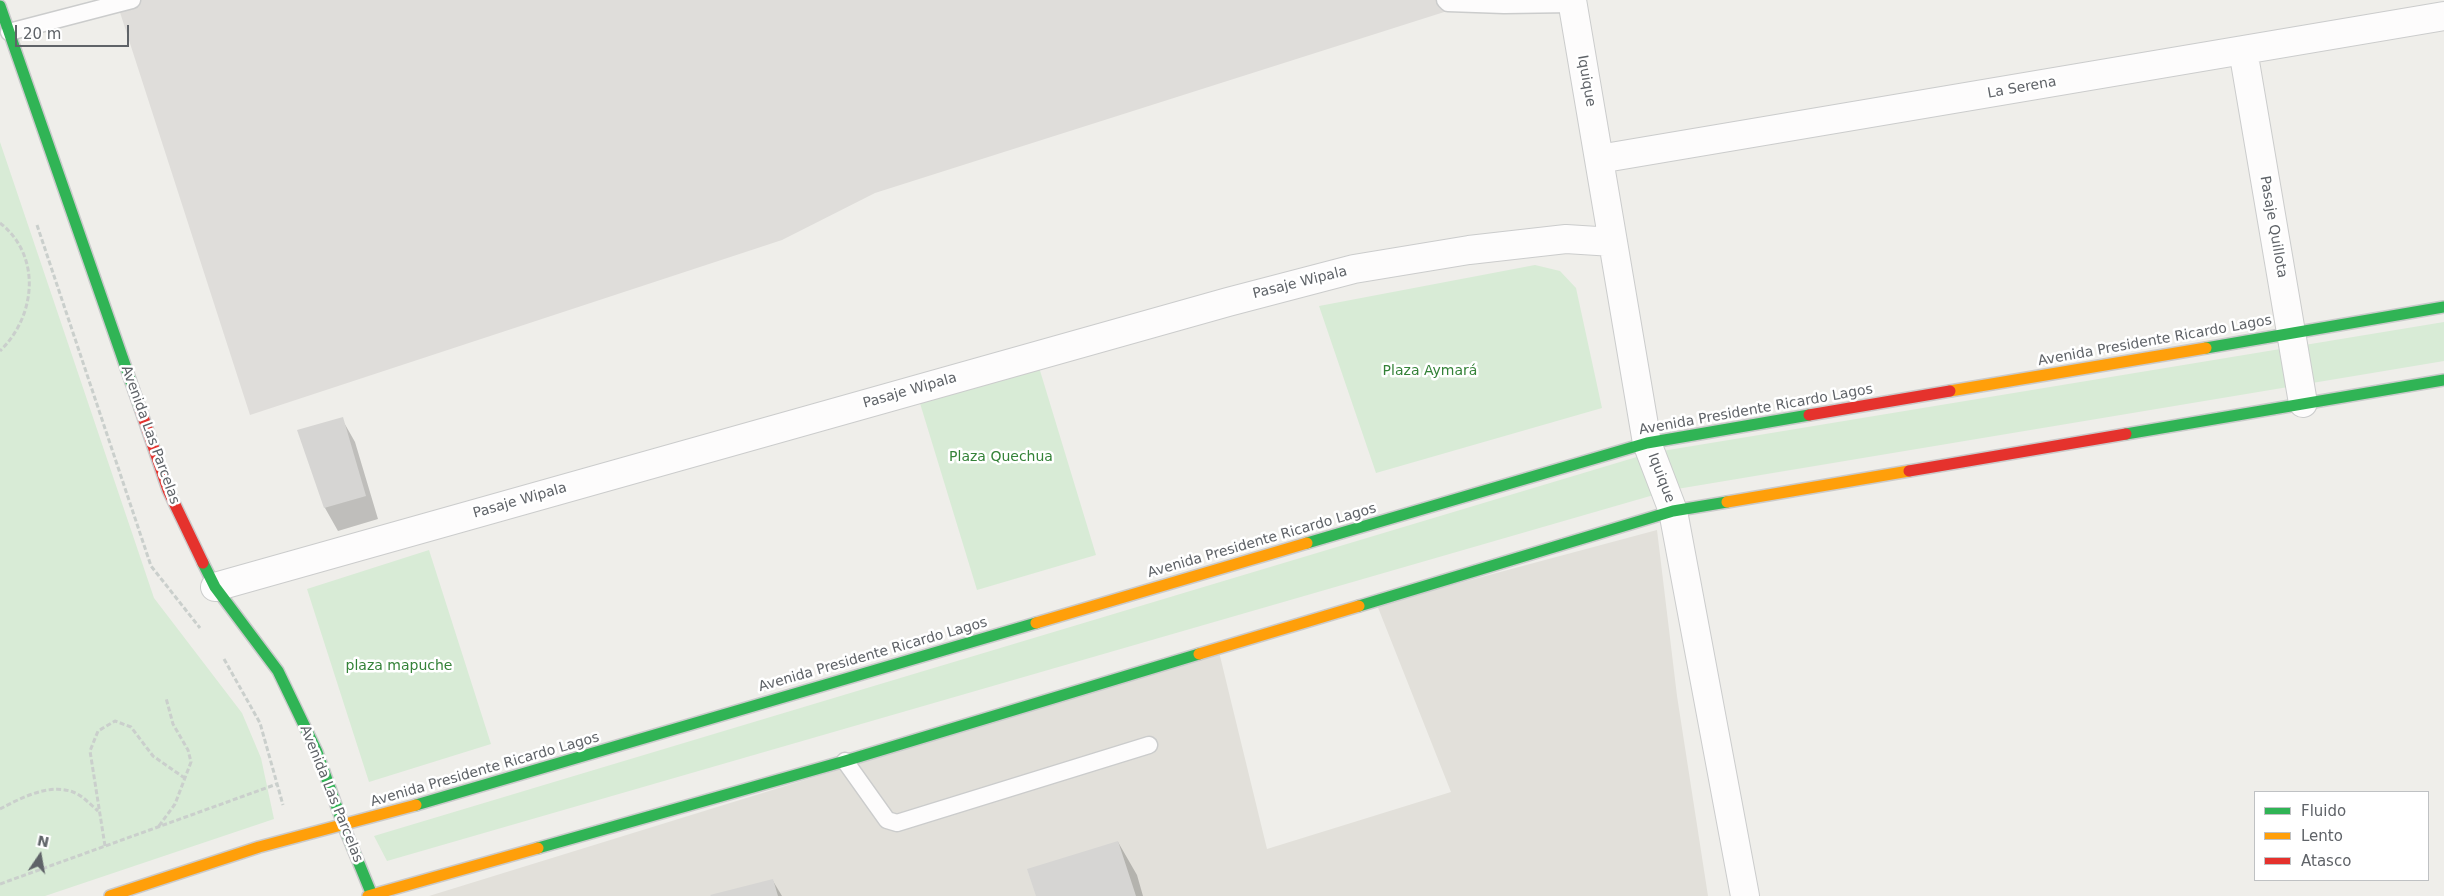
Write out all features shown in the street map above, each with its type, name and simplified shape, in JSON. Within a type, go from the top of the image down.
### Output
[{"type":"street","name":"Iquique","points":[[1573,2],[1647,443],[1673,511],[1745,896]]},
{"type":"street","name":"Avenida Las Parcelas","points":[[0,6],[168,490],[215,587],[278,671],[317,752],[371,896]]},
{"type":"street","name":"La Serena","points":[[1599,159],[2243,50],[2412,11],[2444,16]]},
{"type":"street","name":"Pasaje Quillota","points":[[2243,50],[2303,403]]},
{"type":"street","name":"Pasaje Wipala","points":[[215,587],[1228,302],[1354,269],[1469,250],[1566,239],[1613,242]]},
{"type":"street","name":"Avenida Presidente Ricardo Lagos","points":[[110,896],[259,847],[344,826],[1647,443],[2444,307]]},
{"type":"street","points":[[371,896],[845,761],[1673,511],[2444,380]]},
{"type":"lane","points":[[9,32],[132,0]]},
{"type":"lane","points":[[1446,0],[1448,3],[1504,5],[1573,2]]},
{"type":"lane","points":[[845,761],[887,820],[897,823],[1149,745]]},
{"type":"path","points":[[0,223],[9,230],[24,252],[30,278],[28,305],[18,330],[0,350]]},
{"type":"path","points":[[158,828],[175,804],[191,762],[188,750],[173,724],[166,698]]},
{"type":"path","points":[[105,846],[90,751],[98,731],[115,721],[132,726],[153,756],[186,779]]},
{"type":"path","points":[[0,884],[277,784]]},
{"type":"path","points":[[0,809],[22,798],[56,788],[75,792],[98,811]]},
{"type":"shaded area","points":[[116,0],[1482,0],[875,193],[782,240],[250,415]]},
{"type":"shaded area","points":[[1657,530],[1677,696],[1708,896],[429,896],[1219,652],[1267,849],[1451,792],[1377,605]]},
{"type":"green space","points":[[0,142],[154,598],[242,713],[261,758],[274,819],[45,896],[0,896]]},
{"type":"green space","name":"Plaza Aymará","points":[[1535,265],[1560,271],[1576,288],[1602,408],[1376,473],[1319,306]]},
{"type":"green space","points":[[2444,322],[2444,361],[1671,490],[387,861],[374,836],[1650,453]]},
{"type":"green space","name":"Plaza Quechua","points":[[1038,364],[1096,555],[977,590],[919,400]]},
{"type":"green space","name":"plaza mapuche","points":[[429,550],[491,744],[369,782],[307,589]]},
{"type":"building","points":[[343,417],[366,496],[324,508],[297,430]]},
{"type":"building","points":[[1118,841],[1136,896],[1036,896],[1027,869]]},
{"type":"building","points":[[773,879],[778,896],[710,895]]},
{"type":"traffic: fast","points":[[0,6],[140,408]]},
{"type":"traffic: fast","points":[[2206,348],[2444,307]]},
{"type":"traffic: fast","points":[[2126,434],[2444,380]]},
{"type":"traffic: fast","points":[[1307,543],[1647,443],[1809,415]]},
{"type":"traffic: fast","points":[[1359,606],[1673,511],[1727,502]]},
{"type":"traffic: fast","points":[[203,563],[215,587],[278,671],[317,752],[344,827],[372,895]]},
{"type":"traffic: fast","points":[[416,805],[1036,623]]},
{"type":"traffic: fast","points":[[538,848],[845,761],[1199,654]]},
{"type":"traffic: slow","points":[[1950,391],[2206,348]]},
{"type":"traffic: slow","points":[[1727,502],[1909,471]]},
{"type":"traffic: slow","points":[[1036,623],[1307,543]]},
{"type":"traffic: slow","points":[[1199,654],[1359,606]]},
{"type":"traffic: slow","points":[[110,896],[259,847],[416,805]]},
{"type":"traffic: slow","points":[[368,896],[538,848]]},
{"type":"traffic: jam","points":[[1809,415],[1950,391]]},
{"type":"traffic: jam","points":[[140,408],[168,490],[203,563]]},
{"type":"traffic: jam","points":[[1909,471],[2126,434]]}]
